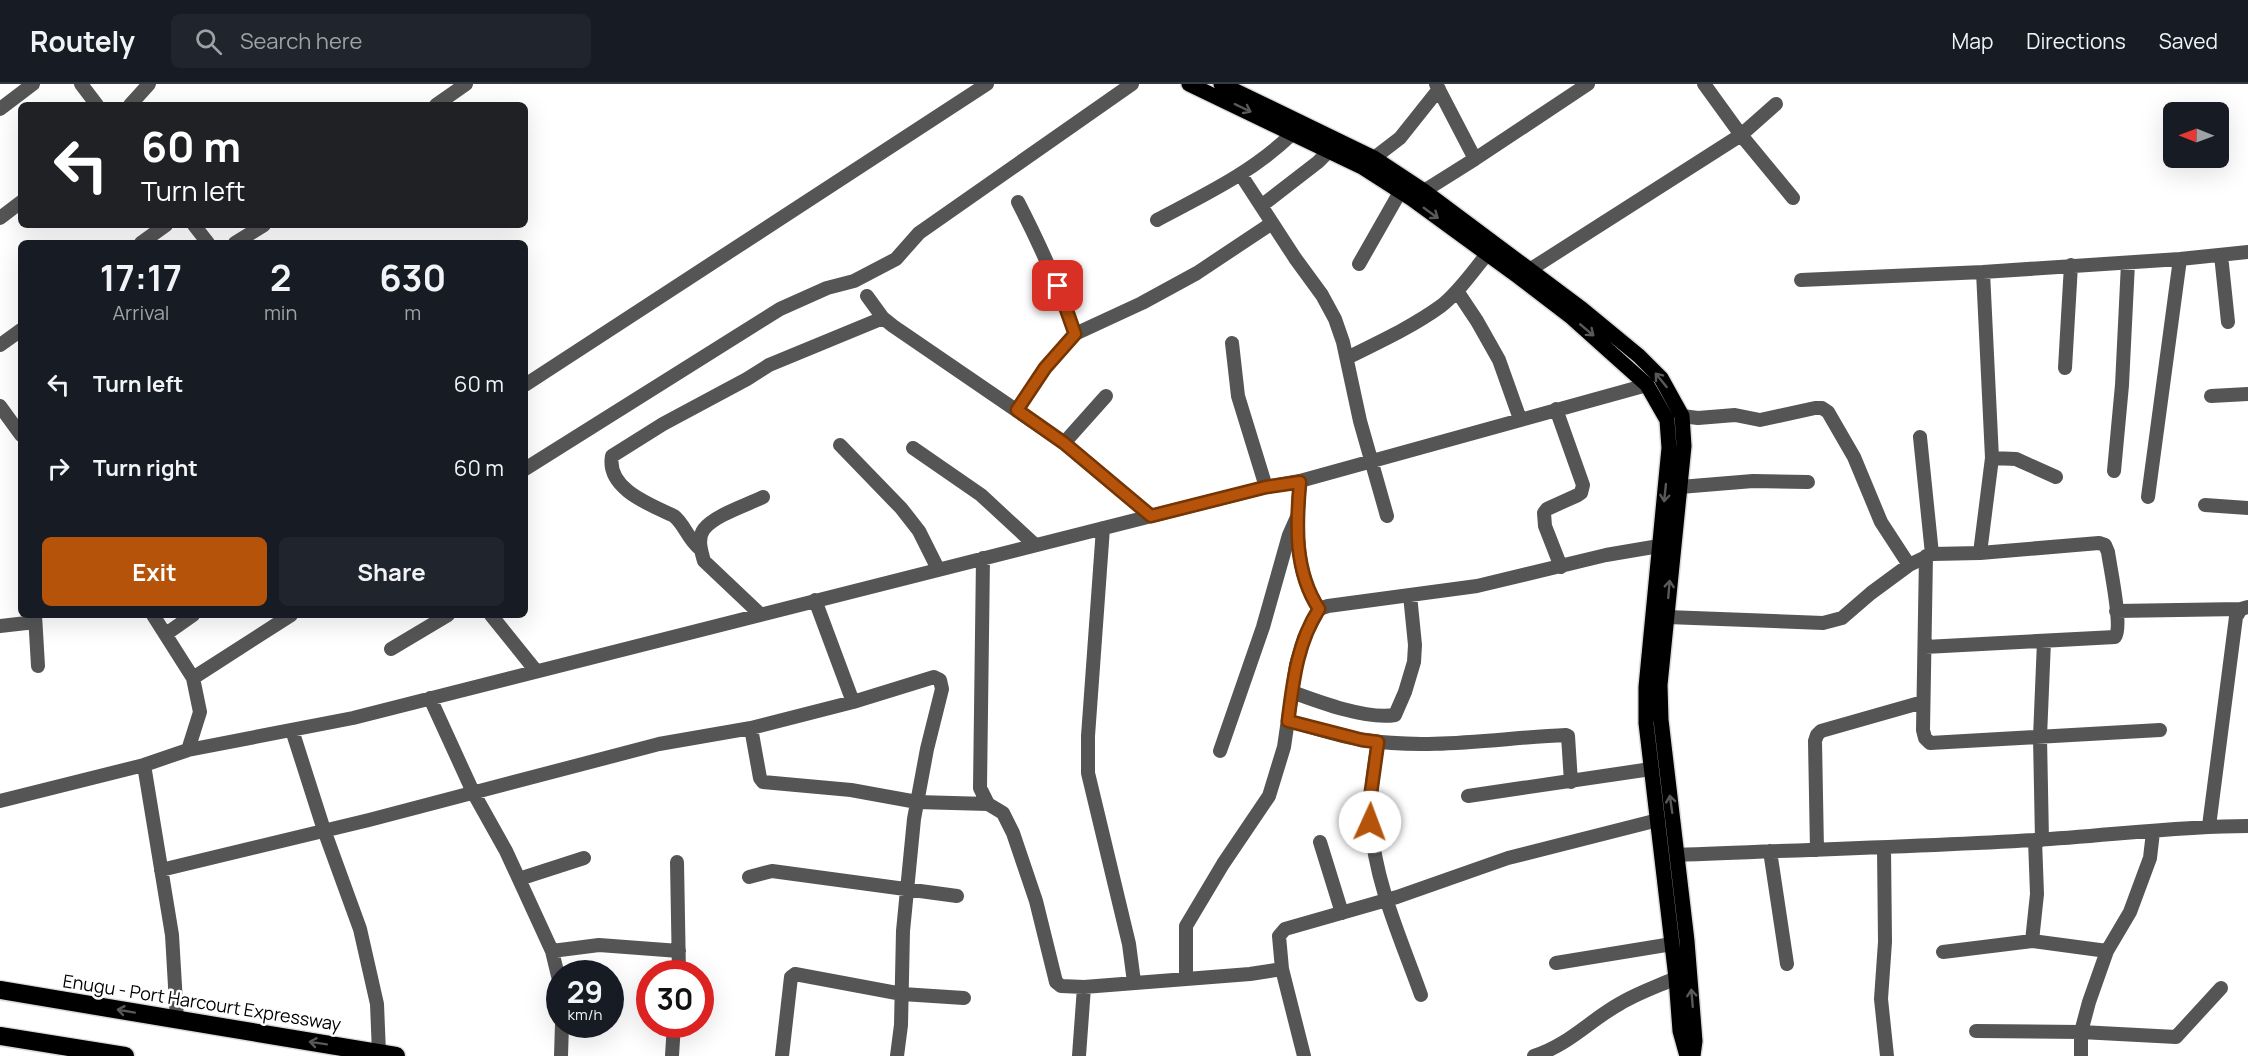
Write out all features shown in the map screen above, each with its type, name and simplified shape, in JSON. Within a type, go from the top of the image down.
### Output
[{"type":"highway","name":"Enugu - Port Harcourt Expressway","points":[[0,990],[388,1055]]},
{"type":"highway","points":[[0,1036],[59,1051],[124,1056]]},
{"type":"main road","points":[[1189,84],[1362,166],[1488,253],[1570,316],[1647,385],[1667,420],[1669,448],[1646,687],[1646,723],[1676,978],[1680,1031],[1687,1056]]},
{"type":"main road","points":[[1221,84],[1374,159],[1424,191],[1531,269],[1639,356],[1661,378],[1682,416],[1684,446],[1660,685],[1661,720],[1694,1024],[1693,1056]]},
{"type":"street","points":[[0,109],[33,84]]},
{"type":"street","points":[[81,84],[95,102]]},
{"type":"street","points":[[132,102],[149,84]]},
{"type":"street","points":[[440,102],[466,84]]},
{"type":"street","points":[[528,384],[987,84]]},
{"type":"street","points":[[528,467],[780,309],[827,288],[854,281],[896,260],[919,233],[1132,84]]},
{"type":"street","points":[[1424,191],[1588,84]]},
{"type":"street","points":[[1704,84],[1741,135],[1793,198]]},
{"type":"street","points":[[1374,159],[1400,138],[1437,86],[1475,159]]},
{"type":"street","points":[[1531,269],[1741,135],[1776,104]]},
{"type":"street","points":[[1157,220],[1241,175],[1293,133]]},
{"type":"street","points":[[1261,206],[1318,162],[1324,155],[1321,147]]},
{"type":"street","points":[[1241,175],[1322,295],[1335,319],[1347,358],[1360,422],[1387,516]]},
{"type":"street","points":[[1359,264],[1400,192]]},
{"type":"street","points":[[1018,202],[1049,263],[1075,334]]},
{"type":"street","points":[[0,218],[18,204]]},
{"type":"street","points":[[1017,410],[1045,368],[1075,334],[1142,303],[1197,273],[1272,223]]},
{"type":"street","points":[[145,240],[162,228]]},
{"type":"street","points":[[241,240],[259,228]]},
{"type":"street","points":[[1801,280],[1983,272],[2180,259],[2248,252]]},
{"type":"street","points":[[1347,358],[1395,335],[1442,305],[1457,291],[1488,253]]},
{"type":"street","points":[[2221,255],[2228,322]]},
{"type":"street","points":[[2148,497],[2180,259]]},
{"type":"street","points":[[2114,471],[2122,385],[2128,262]]},
{"type":"street","points":[[2065,368],[2072,265]]},
{"type":"street","points":[[1980,553],[1992,458],[1983,272]]},
{"type":"street","points":[[1457,291],[1478,321],[1499,360],[1520,419]]},
{"type":"street","points":[[867,296],[883,318],[972,382],[1064,443],[1151,516]]},
{"type":"street","points":[[700,549],[692,542],[674,516],[632,497],[613,471],[612,456],[663,424],[747,380],[769,365],[883,318]]},
{"type":"street","points":[[0,345],[18,332]]},
{"type":"street","points":[[1232,343],[1238,396],[1266,487]]},
{"type":"street","points":[[0,801],[144,765],[188,750],[354,718],[536,670],[1266,487],[1300,482],[1372,460],[1647,385]]},
{"type":"street","points":[[2211,396],[2248,394]]},
{"type":"street","points":[[1064,443],[1106,396]]},
{"type":"street","points":[[0,406],[18,431]]},
{"type":"street","points":[[1682,416],[1698,418],[1735,415],[1760,420],[1822,408],[1828,412],[1854,457],[1881,522],[1909,565]]},
{"type":"street","points":[[1556,409],[1583,485],[1581,493],[1547,509],[1544,513],[1545,526],[1561,567]]},
{"type":"street","points":[[1920,437],[1929,555],[1923,702],[1925,738],[1930,743],[2160,730]]},
{"type":"street","points":[[840,444],[901,508],[919,531],[938,570]]},
{"type":"street","points":[[913,448],[981,495],[1035,545]]},
{"type":"street","points":[[1992,458],[2016,459],[2056,477]]},
{"type":"street","points":[[1680,487],[1754,481],[1808,482]]},
{"type":"street","points":[[1300,482],[1297,518],[1299,559],[1307,587],[1319,609]]},
{"type":"street","points":[[760,614],[704,561],[700,549],[700,538],[704,529],[719,518],[763,497]]},
{"type":"street","points":[[2205,505],[2248,508]]},
{"type":"street","points":[[1220,751],[1263,627],[1289,535],[1297,518]]},
{"type":"street","points":[[1103,528],[1088,736],[1088,773],[1129,944],[1134,982]]},
{"type":"street","points":[[1667,617],[1823,623],[1842,618],[1909,565],[1929,555],[2099,543],[2104,545],[2108,552],[2118,630],[2115,637],[1925,647]]},
{"type":"street","points":[[1186,978],[1186,926],[1223,864],[1269,796],[1284,747],[1296,665],[1304,638],[1319,609],[1477,586],[1606,555],[1659,546]]},
{"type":"street","points":[[983,558],[981,788],[988,804]]},
{"type":"street","points":[[1292,692],[1339,708],[1395,715],[1402,702],[1414,662],[1415,645],[1410,595]]},
{"type":"street","points":[[815,600],[853,702]]},
{"type":"street","points":[[2116,610],[2244,608]]},
{"type":"street","points":[[2209,826],[2236,617],[2244,608]]},
{"type":"street","points":[[155,618],[193,678],[200,712],[188,750]]},
{"type":"street","points":[[166,634],[189,618]]},
{"type":"street","points":[[193,678],[286,618]]},
{"type":"street","points":[[392,649],[443,618]]},
{"type":"street","points":[[493,618],[536,670]]},
{"type":"street","points":[[0,626],[35,619],[38,666]]},
{"type":"street","points":[[2032,941],[2037,894],[2044,641]]},
{"type":"street","points":[[162,870],[369,820],[659,744],[751,728],[853,702],[934,677],[940,680],[942,688],[917,802],[903,931],[902,994],[897,1056]]},
{"type":"street","points":[[430,698],[473,792],[506,851],[554,960]]},
{"type":"street","points":[[1817,849],[1815,741],[1817,735],[1821,731],[1923,702]]},
{"type":"street","points":[[1288,721],[1378,742],[1451,745],[1566,735],[1568,736],[1571,782]]},
{"type":"street","points":[[751,728],[760,778],[763,782],[851,790],[917,802],[988,804],[1003,813],[1013,833],[1036,901],[1056,982],[1061,986],[1084,987],[1250,974],[1282,969]]},
{"type":"street","points":[[292,730],[324,830],[360,929],[388,1055]]},
{"type":"street","points":[[1378,742],[1371,792],[1370,822],[1373,847],[1386,900],[1421,995]]},
{"type":"street","points":[[144,765],[172,935],[177,1020]]},
{"type":"street","points":[[1468,796],[1651,769]]},
{"type":"street","points":[[1304,1056],[1282,969],[1279,936],[1281,932],[1386,900],[1508,858],[1658,820]]},
{"type":"street","points":[[1677,855],[1884,848],[2038,840],[2209,826],[2248,826]]},
{"type":"street","points":[[2081,1056],[2082,1032],[2089,1002],[2107,951],[2130,912],[2150,858],[2153,832]]},
{"type":"street","points":[[1320,842],[1342,913]]},
{"type":"street","points":[[1884,848],[1885,942],[1881,999],[1887,1056]]},
{"type":"street","points":[[1770,851],[1786,964]]},
{"type":"street","points":[[519,879],[584,858]]},
{"type":"street","points":[[677,862],[679,960]]},
{"type":"street","points":[[748,877],[772,871],[957,896]]},
{"type":"street","points":[[1943,952],[2032,941],[2107,951]]},
{"type":"street","points":[[1556,963],[1672,944]]},
{"type":"street","points":[[552,951],[599,945],[679,951]]},
{"type":"street","points":[[782,1056],[792,975],[800,974],[902,994],[964,998]]},
{"type":"street","points":[[1534,1056],[1575,1037],[1621,1003],[1676,978]]},
{"type":"street","points":[[1079,1056],[1084,987]]},
{"type":"street","points":[[1976,1031],[2176,1036],[2221,988]]},
{"type":"street","points":[[561,1056],[562,1038]]},
{"type":"street","points":[[672,1056],[673,1038]]},
{"type":"route","points":[[1058,286],[1075,334],[1068,339],[1045,368],[1017,410],[1064,443],[1151,516],[1266,487],[1300,482],[1297,518],[1299,559],[1307,587],[1319,609],[1304,638],[1296,665],[1288,721],[1378,742],[1371,792],[1370,822]]}]
